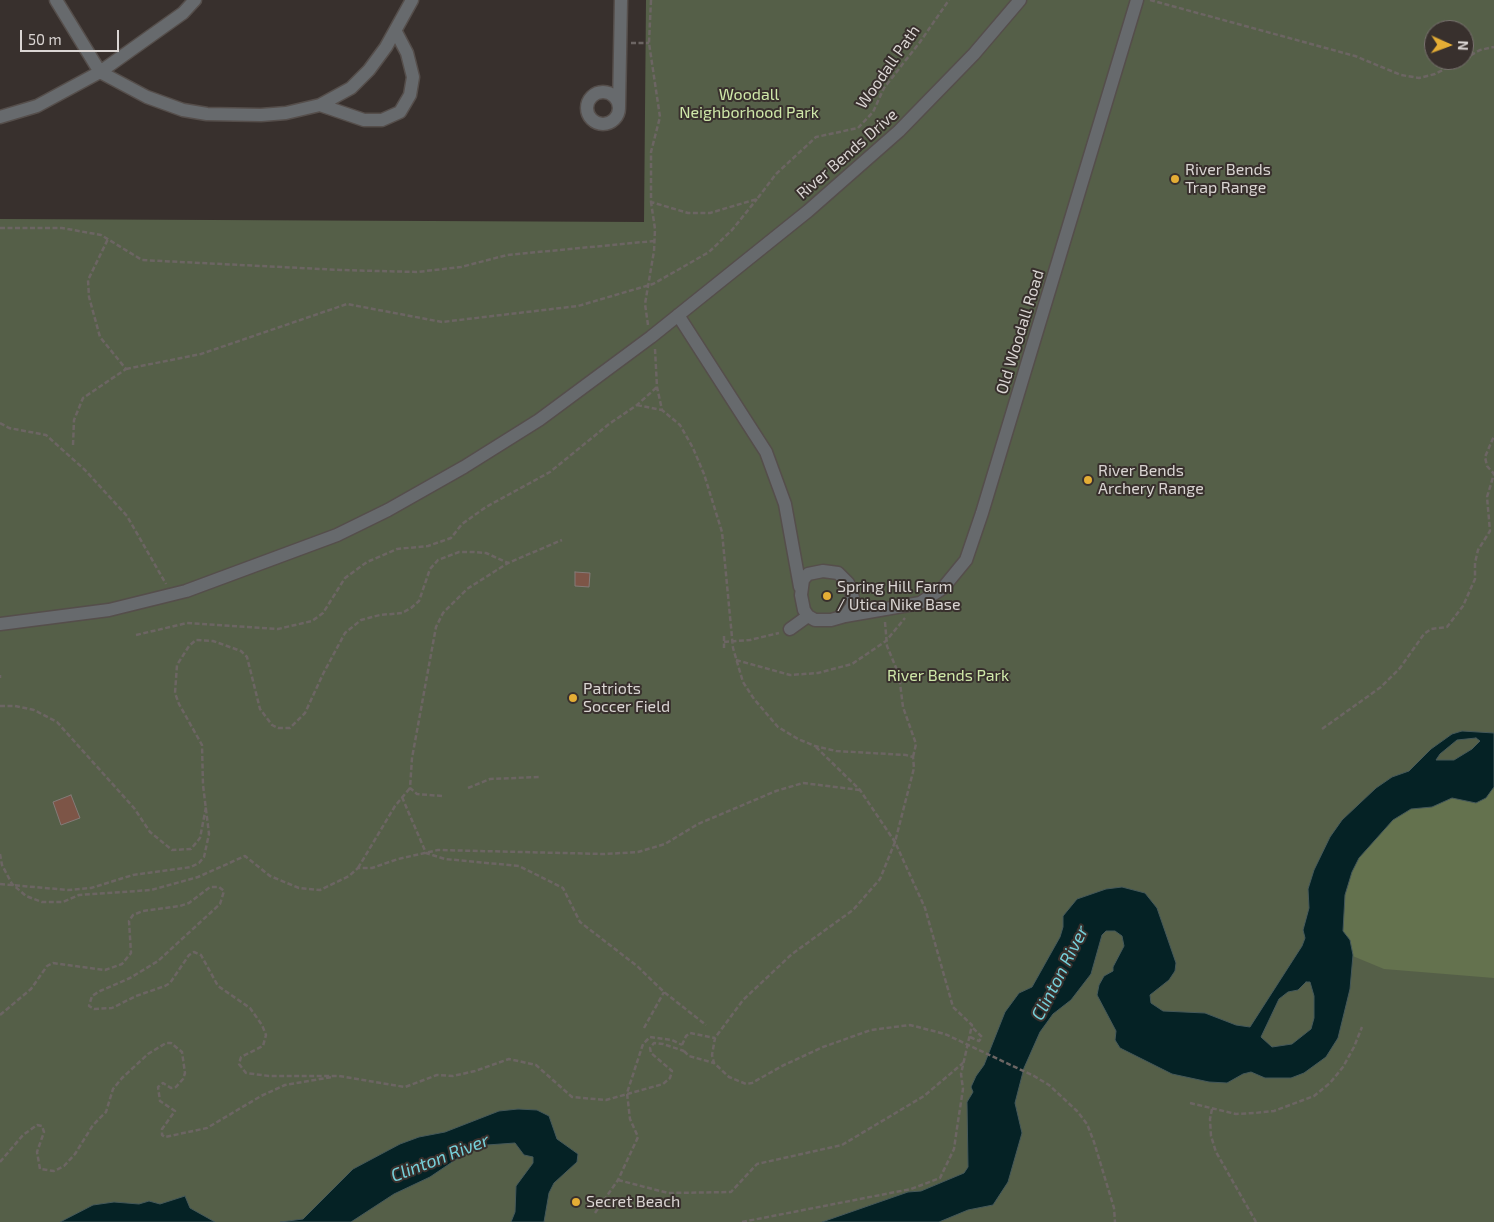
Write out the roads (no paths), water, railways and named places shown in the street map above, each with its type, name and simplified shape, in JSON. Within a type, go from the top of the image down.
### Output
[{"type":"street","points":[[56,0],[100,72],[164,104],[207,114],[261,115],[286,113],[320,105],[351,88],[370,70],[396,32],[412,0]]},
{"type":"street","points":[[0,118],[37,106],[100,72],[183,14],[195,0]]},
{"type":"street","points":[[619,80],[596,93],[589,100],[588,116],[596,123],[608,124],[613,121],[619,112],[621,0]]},
{"type":"street","name":"River Bends Drive","points":[[0,624],[109,610],[171,594],[337,535],[388,510],[464,467],[539,420],[678,315],[808,211],[899,131],[974,54],[1020,0]]},
{"type":"street","name":"Old Woodall Road","points":[[808,616],[823,621],[910,606],[930,598],[952,580],[972,548],[1137,0]]},
{"type":"street","points":[[320,105],[364,120],[382,120],[400,112],[410,95],[413,77],[408,54],[396,32]]},
{"type":"street","points":[[596,93],[601,91],[612,94],[620,107]]},
{"type":"street","points":[[678,315],[766,452],[785,504],[802,602],[808,616],[790,629]]},
{"type":"street","points":[[796,567],[813,573]]},
{"type":"street","points":[[800,587],[805,576],[813,573],[824,571],[838,573],[848,583],[858,607],[868,613]]},
{"type":"street","points":[[845,616],[852,606],[853,598]]},
{"type":"water","name":"Clinton River","points":[[1462,731],[1494,733],[1494,787],[1486,798],[1476,803],[1452,798],[1432,807],[1411,809],[1393,820],[1359,858],[1352,872],[1345,895],[1343,931],[1350,940],[1353,955],[1350,989],[1338,1038],[1326,1057],[1304,1073],[1291,1078],[1265,1078],[1251,1072],[1243,1074],[1227,1083],[1209,1082],[1172,1074],[1120,1048],[1115,1040],[1116,1031],[1097,995],[1099,985],[1104,976],[1113,971],[1113,967],[1124,946],[1122,936],[1115,931],[1106,931],[1102,935],[1091,974],[1071,1000],[1053,1014],[1040,1032],[1024,1068],[1015,1103],[1022,1133],[1008,1182],[993,1205],[968,1210],[939,1222],[822,1222],[908,1192],[921,1191],[964,1173],[968,1167],[967,1102],[973,1092],[971,1087],[984,1065],[1005,1012],[1019,993],[1032,987],[1060,937],[1063,927],[1063,916],[1077,899],[1106,889],[1122,887],[1145,893],[1157,908],[1176,963],[1175,971],[1169,980],[1150,995],[1151,1003],[1163,1011],[1205,1013],[1236,1025],[1250,1027],[1302,946],[1305,938],[1303,930],[1309,908],[1308,889],[1314,870],[1330,837],[1342,820],[1376,788],[1392,777],[1409,771],[1431,749],[1452,734]],"holes":[[[1476,738],[1480,741],[1472,749],[1454,760],[1436,760],[1440,754],[1457,740]],[[1306,982],[1310,982],[1314,996],[1314,1018],[1311,1029],[1292,1044],[1272,1047],[1261,1037],[1279,999],[1288,992],[1298,990]]]},
{"type":"water","name":"Clinton River","points":[[537,1110],[549,1116],[557,1139],[578,1154],[577,1162],[554,1183],[549,1193],[544,1222],[511,1222],[515,1212],[516,1186],[533,1163],[533,1157],[524,1155],[515,1143],[487,1145],[464,1154],[430,1177],[394,1194],[351,1222],[280,1222],[303,1219],[353,1169],[400,1144],[419,1137],[445,1132],[499,1111]]},
{"type":"water","points":[[185,1196],[190,1208],[215,1222],[60,1222],[93,1205],[114,1202],[139,1204],[149,1201],[160,1204]]},
{"type":"place","name":"River Bends Trap Range","points":[[1175,179]]},
{"type":"place","name":"River Bends Archery Range","points":[[1088,480]]},
{"type":"place","name":"Spring Hill Farm / Utica Nike Base","points":[[827,596]]},
{"type":"place","name":"Patriots Soccer Field","points":[[573,698]]},
{"type":"place","name":"Secret Beach","points":[[576,1202]]},
{"type":"park label","name":"Woodall Neighborhood Park","points":[[749,104]]},
{"type":"park label","name":"River Bends Park","points":[[948,676]]}]
